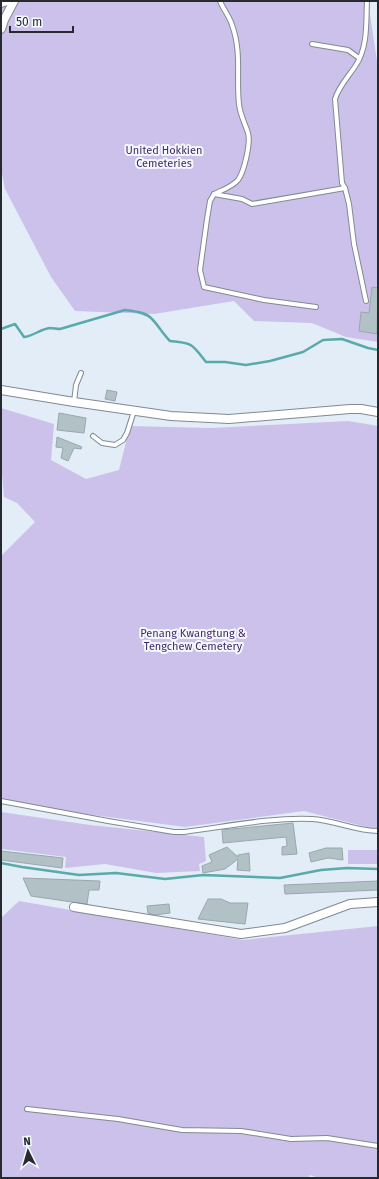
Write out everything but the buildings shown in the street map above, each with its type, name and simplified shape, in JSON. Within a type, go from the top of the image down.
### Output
[{"type":"street","points":[[1,4],[7,1]]},
{"type":"street","points":[[1,29],[14,1]]},
{"type":"street","points":[[1,390],[171,416],[229,419],[350,409],[362,409],[378,412]]},
{"type":"street","points":[[74,907],[241,934],[285,928],[350,904],[378,902]]},
{"type":"lane","points":[[220,1],[232,24],[235,37],[239,62],[239,111],[248,134],[249,148],[238,180],[227,188],[214,194],[210,201],[206,219],[200,270],[204,287],[264,300],[316,308]]},
{"type":"lane","points":[[366,301],[354,244],[349,204],[345,188],[342,183],[335,99],[337,91],[357,64],[362,51],[366,28],[367,1]]},
{"type":"lane","points":[[312,44],[348,50],[359,58]]},
{"type":"lane","points":[[214,194],[242,199],[252,204],[345,188]]},
{"type":"lane","points":[[74,402],[76,385],[81,373]]},
{"type":"lane","points":[[93,436],[102,443],[115,445],[123,440],[127,433],[134,411]]},
{"type":"lane","points":[[1,801],[174,832],[284,820],[311,819],[353,828],[378,831]]},
{"type":"lane","points":[[27,1109],[118,1119],[182,1130],[241,1131],[291,1139],[327,1138],[378,1146]]},
{"type":"green space","name":"United Hokkien Cemeteries","points":[[1,1],[368,1],[378,68],[378,342],[346,337],[312,323],[254,321],[234,301],[154,314],[75,311],[51,277],[5,189],[1,168]]},
{"type":"green space","name":"Penang Kwangtung & Tengchew Cemetery","points":[[1,408],[54,424],[51,460],[86,479],[119,470],[130,426],[211,428],[348,421],[378,426],[378,830],[304,811],[185,827],[1,803],[1,556],[35,522],[17,503],[4,497],[1,462]]},
{"type":"green space","points":[[1,812],[90,825],[204,837],[206,861],[199,864],[200,871],[156,873],[105,864],[65,868],[66,857],[1,849]]},
{"type":"green space","points":[[348,850],[378,850],[378,864],[348,864]]},
{"type":"green space","points":[[19,901],[243,940],[378,926],[378,1178],[319,1178],[310,1175],[308,1178],[1,1178],[1,918]]},
{"type":"waterway","points":[[1,329],[15,324],[24,337],[46,329],[60,329],[125,310],[139,312],[146,315],[154,321],[170,341],[188,344],[195,348],[206,362],[225,362],[246,365],[270,361],[303,352],[323,340],[342,339],[378,350]]},
{"type":"waterway","points":[[1,863],[79,875],[116,873],[165,879],[203,875],[280,878],[321,870],[347,868],[378,869]]}]
